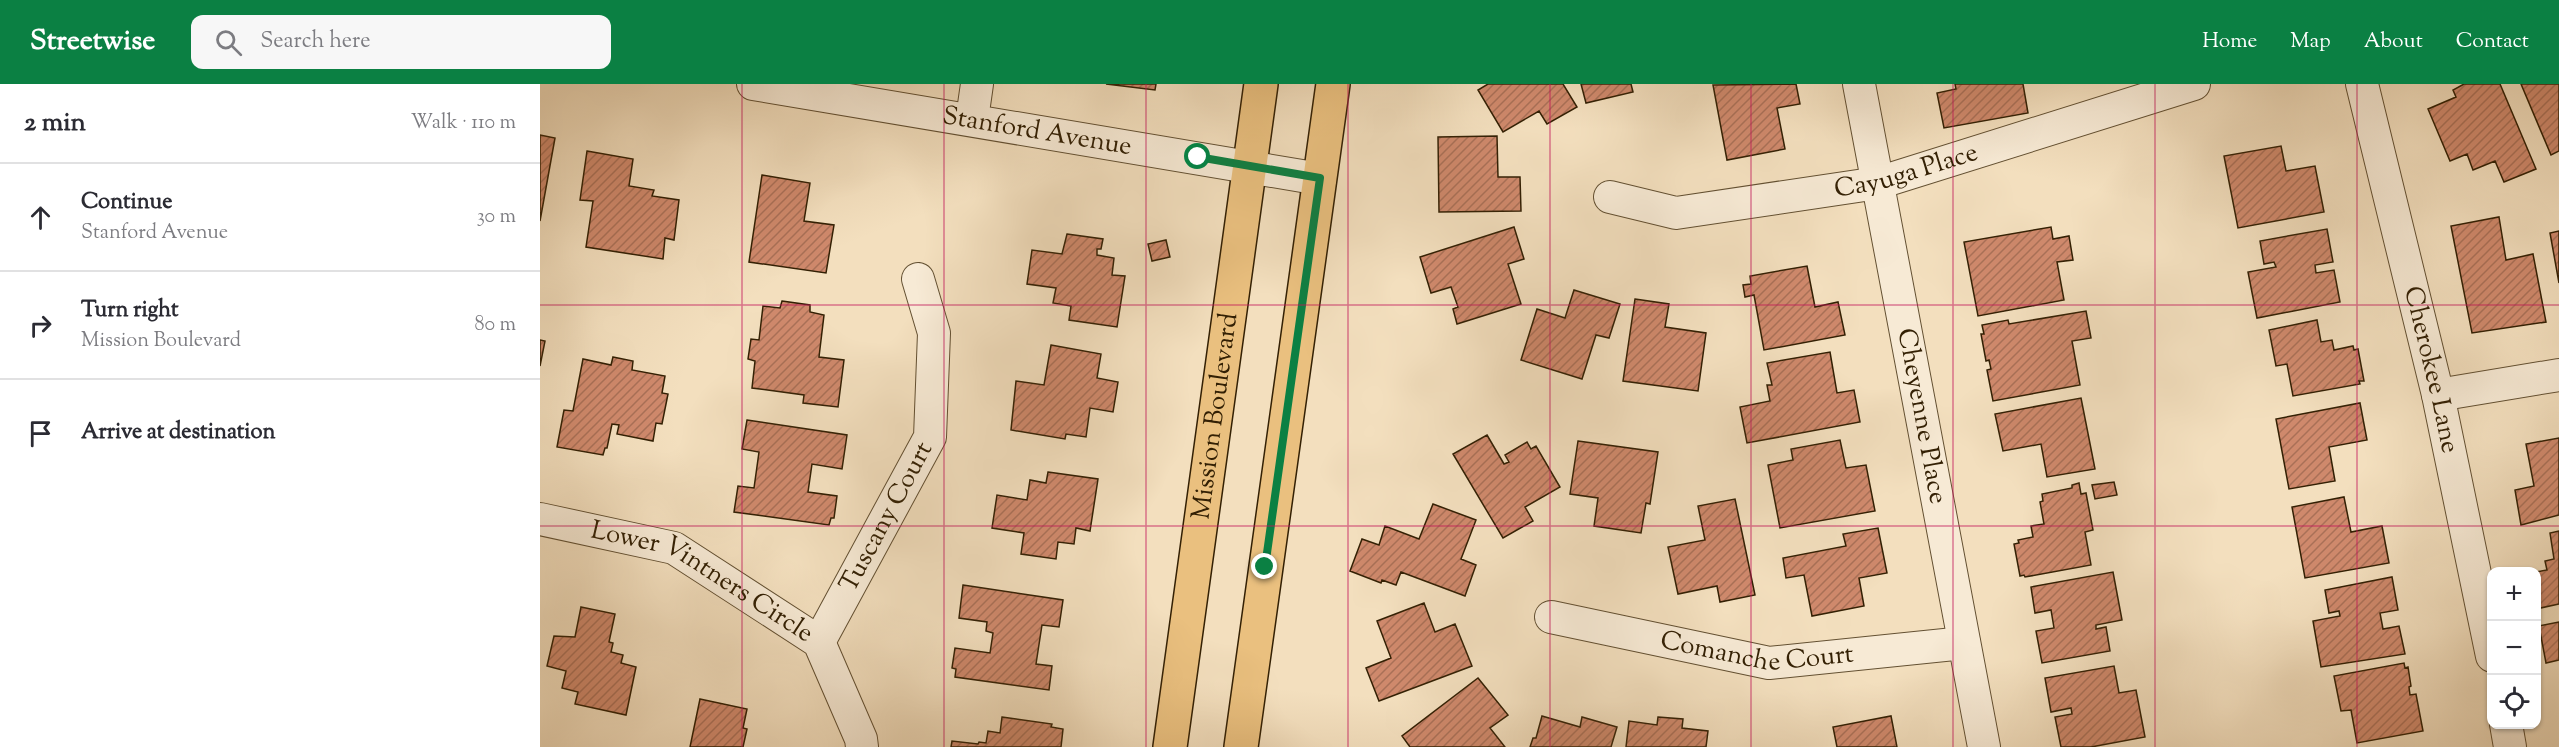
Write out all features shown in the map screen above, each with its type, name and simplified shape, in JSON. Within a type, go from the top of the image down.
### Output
[{"type":"main road","name":"Mission Boulevard","points":[[1170,747],[1261,84]]},
{"type":"main road","points":[[1241,747],[1333,84]]},
{"type":"street","name":"Stanford Avenue","points":[[753,84],[1320,178]]},
{"type":"street","points":[[972,119],[977,84]]},
{"type":"street","name":"Cheyenne Place","points":[[1859,84],[1984,747]]},
{"type":"street","name":"Cayuga Place","points":[[1610,197],[1676,213],[1878,183],[2194,84]]},
{"type":"street","name":"Cherokee Lane","points":[[2362,84],[2438,395],[2487,632]]},
{"type":"street","name":"Tuscany Court","points":[[819,642],[930,437],[934,333],[918,279]]},
{"type":"street","points":[[2438,395],[2559,375]]},
{"type":"street","name":"Lower Vintners Circle","points":[[540,519],[674,548],[819,642],[861,739],[862,747]]},
{"type":"street","name":"Comanche Court","points":[[1551,617],[1768,663],[1964,643]]},
{"type":"street","points":[[2506,729],[2510,747]]},
{"type":"building","points":[[1106,84],[1156,84],[1155,90]]},
{"type":"building","points":[[1488,84],[1563,84],[1577,107],[1547,124],[1539,111],[1503,132],[1478,90]]},
{"type":"building","points":[[1581,84],[1631,84],[1633,92],[1586,103]]},
{"type":"building","points":[[1796,84],[1800,104],[1777,108],[1785,149],[1727,160],[1713,85]]},
{"type":"building","points":[[1955,84],[2023,84],[2028,113],[1944,128],[1937,93],[1956,89]]},
{"type":"building","points":[[2464,84],[2500,84],[2536,169],[2504,182],[2495,161],[2473,170],[2467,154],[2450,161],[2428,109],[2456,97],[2453,90]]},
{"type":"building","points":[[2521,84],[2559,84],[2559,151],[2551,155]]},
{"type":"building","points":[[540,135],[555,138],[540,221]]},
{"type":"building","points":[[1497,136],[1498,177],[1520,177],[1521,211],[1439,212],[1438,137]]},
{"type":"building","points":[[2281,146],[2286,171],[2315,166],[2324,212],[2238,228],[2224,156]]},
{"type":"building","points":[[587,151],[633,159],[629,186],[654,190],[652,196],[679,200],[674,240],[665,238],[663,259],[586,247],[593,201],[580,200]]},
{"type":"building","points":[[762,175],[810,183],[804,221],[834,225],[826,273],[749,262]]},
{"type":"building","points":[[2499,217],[2506,260],[2533,254],[2546,322],[2472,333],[2451,226]]},
{"type":"building","points":[[1514,227],[1524,259],[1508,264],[1521,304],[1457,324],[1453,309],[1458,307],[1451,287],[1431,293],[1420,257]]},
{"type":"building","points":[[2051,227],[2053,239],[2069,236],[2073,260],[2057,262],[2064,300],[1978,316],[1964,242]]},
{"type":"building","points":[[2327,229],[2333,262],[2315,265],[2316,273],[2334,270],[2340,302],[2257,318],[2248,272],[2276,267],[2274,262],[2264,264],[2260,241]]},
{"type":"building","points":[[2559,231],[2559,283],[2550,233]]},
{"type":"building","points":[[1067,234],[1103,239],[1101,249],[1097,249],[1097,255],[1114,258],[1112,275],[1125,276],[1117,327],[1069,320],[1071,306],[1053,303],[1056,288],[1027,284],[1032,250],[1062,254]]},
{"type":"building","points":[[1166,240],[1170,257],[1152,261],[1148,244]]},
{"type":"building","points":[[1807,266],[1815,307],[1838,302],[1845,335],[1764,350],[1754,295],[1745,297],[1743,285],[1751,284],[1750,276]]},
{"type":"building","points":[[1574,290],[1620,304],[1609,338],[1596,335],[1582,379],[1521,360],[1537,309],[1565,318]]},
{"type":"building","points":[[1635,299],[1669,304],[1665,327],[1706,333],[1698,391],[1623,381]]},
{"type":"building","points":[[782,301],[810,305],[810,312],[824,315],[819,357],[844,360],[838,407],[803,403],[804,395],[752,388],[755,361],[748,359],[751,339],[759,340],[763,306],[780,308]]},
{"type":"building","points":[[2086,311],[2091,338],[2072,341],[2080,385],[1993,401],[1987,370],[1991,369],[1989,360],[1986,361],[1981,334],[1984,334],[1982,325],[2008,320],[2009,324]]},
{"type":"building","points":[[2317,320],[2321,342],[2332,340],[2334,350],[2353,346],[2354,350],[2358,349],[2364,381],[2359,381],[2360,384],[2293,396],[2287,364],[2276,366],[2269,330]]},
{"type":"building","points":[[540,340],[545,341],[540,366]]},
{"type":"building","points":[[1051,345],[1101,354],[1097,378],[1118,382],[1113,412],[1090,408],[1086,437],[1066,434],[1065,439],[1011,430],[1016,381],[1044,385]]},
{"type":"building","points":[[1830,352],[1837,393],[1854,390],[1860,422],[1747,443],[1740,407],[1770,401],[1767,385],[1772,385],[1767,363]]},
{"type":"building","points":[[613,357],[633,361],[632,370],[665,376],[662,393],[668,394],[662,424],[656,423],[653,441],[617,434],[619,425],[612,424],[607,448],[603,455],[557,447],[564,410],[573,411],[583,359],[611,365]]},
{"type":"building","points":[[2081,398],[2095,469],[2047,477],[2041,444],[2003,451],[1995,414]]},
{"type":"building","points":[[2360,403],[2367,440],[2329,447],[2335,481],[2289,489],[2276,419]]},
{"type":"building","points":[[747,420],[847,435],[842,469],[812,464],[808,492],[837,496],[834,518],[831,518],[829,525],[734,512],[738,486],[754,488],[759,452],[742,449]]},
{"type":"building","points":[[1487,435],[1504,464],[1509,462],[1505,455],[1527,442],[1531,449],[1536,446],[1560,487],[1525,507],[1533,521],[1503,538],[1453,454]]},
{"type":"building","points":[[2559,438],[2559,515],[2521,525],[2515,490],[2534,486],[2526,444]]},
{"type":"building","points":[[1840,440],[1846,468],[1866,465],[1875,511],[1780,528],[1768,465],[1793,460],[1791,449]]},
{"type":"building","points":[[1578,441],[1658,452],[1650,504],[1646,503],[1641,533],[1594,526],[1598,498],[1570,494]]},
{"type":"building","points":[[1048,472],[1098,479],[1090,531],[1076,528],[1074,544],[1058,542],[1056,559],[1021,554],[1024,533],[992,528],[997,495],[1027,500],[1030,480],[1046,483]]},
{"type":"building","points":[[2114,482],[2117,495],[2095,499],[2092,485]]},
{"type":"building","points":[[2079,483],[2081,494],[2086,493],[2093,530],[2085,532],[2091,565],[2020,576],[2014,544],[2019,543],[2018,540],[2033,537],[2031,526],[2044,524],[2040,502],[2043,501],[2042,494],[2072,488],[2072,485]]},
{"type":"building","points":[[2344,497],[2351,532],[2382,526],[2389,563],[2305,578],[2292,507]]},
{"type":"building","points":[[1735,499],[1755,595],[1720,602],[1717,586],[1678,594],[1668,547],[1705,540],[1698,506]]},
{"type":"building","points":[[1433,504],[1476,520],[1461,559],[1476,565],[1465,596],[1401,572],[1396,585],[1382,580],[1381,583],[1350,571],[1362,539],[1379,545],[1385,526],[1419,539]]},
{"type":"building","points":[[1878,528],[1887,573],[1859,578],[1864,606],[1812,616],[1804,575],[1786,578],[1783,558],[1846,546],[1843,534]]},
{"type":"building","points":[[2559,531],[2559,604],[2541,608],[2541,571],[2547,570],[2545,561],[2554,559],[2550,533]]},
{"type":"building","points":[[2113,572],[2122,620],[2096,625],[2096,629],[2106,627],[2110,651],[2042,663],[2036,631],[2054,628],[2051,610],[2035,613],[2031,587]]},
{"type":"building","points":[[2392,577],[2398,610],[2380,613],[2383,629],[2399,626],[2405,654],[2321,667],[2313,621],[2340,616],[2339,611],[2329,613],[2325,590]]},
{"type":"building","points":[[963,585],[1063,600],[1059,627],[1042,625],[1036,664],[1052,666],[1049,690],[955,677],[956,669],[952,668],[955,648],[990,653],[993,633],[986,631],[987,622],[959,618]]},
{"type":"building","points":[[1424,603],[1435,632],[1455,624],[1472,666],[1379,701],[1366,668],[1391,658],[1377,621]]},
{"type":"building","points":[[581,607],[615,614],[609,642],[613,643],[611,652],[623,655],[621,663],[636,667],[626,715],[575,704],[578,692],[562,688],[566,671],[547,666],[554,636],[575,637]]},
{"type":"building","points":[[2559,622],[2559,660],[2546,663],[2541,626]]},
{"type":"building","points":[[2404,663],[2405,668],[2408,667],[2410,695],[2416,694],[2423,731],[2357,743],[2351,710],[2341,711],[2334,676]]},
{"type":"building","points":[[2114,666],[2119,693],[2136,690],[2145,737],[2091,747],[2061,747],[2055,717],[2072,714],[2071,708],[2051,712],[2045,678]]},
{"type":"building","points":[[1478,678],[1508,715],[1490,728],[1505,747],[1410,747],[1402,736]]},
{"type":"building","points":[[700,699],[747,709],[743,728],[747,729],[743,747],[690,747]]},
{"type":"building","points":[[1542,716],[1580,727],[1582,717],[1617,727],[1611,747],[1530,747],[1533,738],[1536,738]]},
{"type":"building","points":[[1891,716],[1897,747],[1837,747],[1833,727]]},
{"type":"building","points":[[1002,717],[1052,724],[1051,727],[1063,729],[1061,747],[951,747],[952,741],[986,743],[988,731],[1000,733]]},
{"type":"building","points":[[1658,717],[1683,719],[1682,728],[1708,731],[1706,747],[1626,747],[1629,721],[1657,725]]},
{"type":"route","points":[[1198,157],[1320,178],[1265,567]]}]
